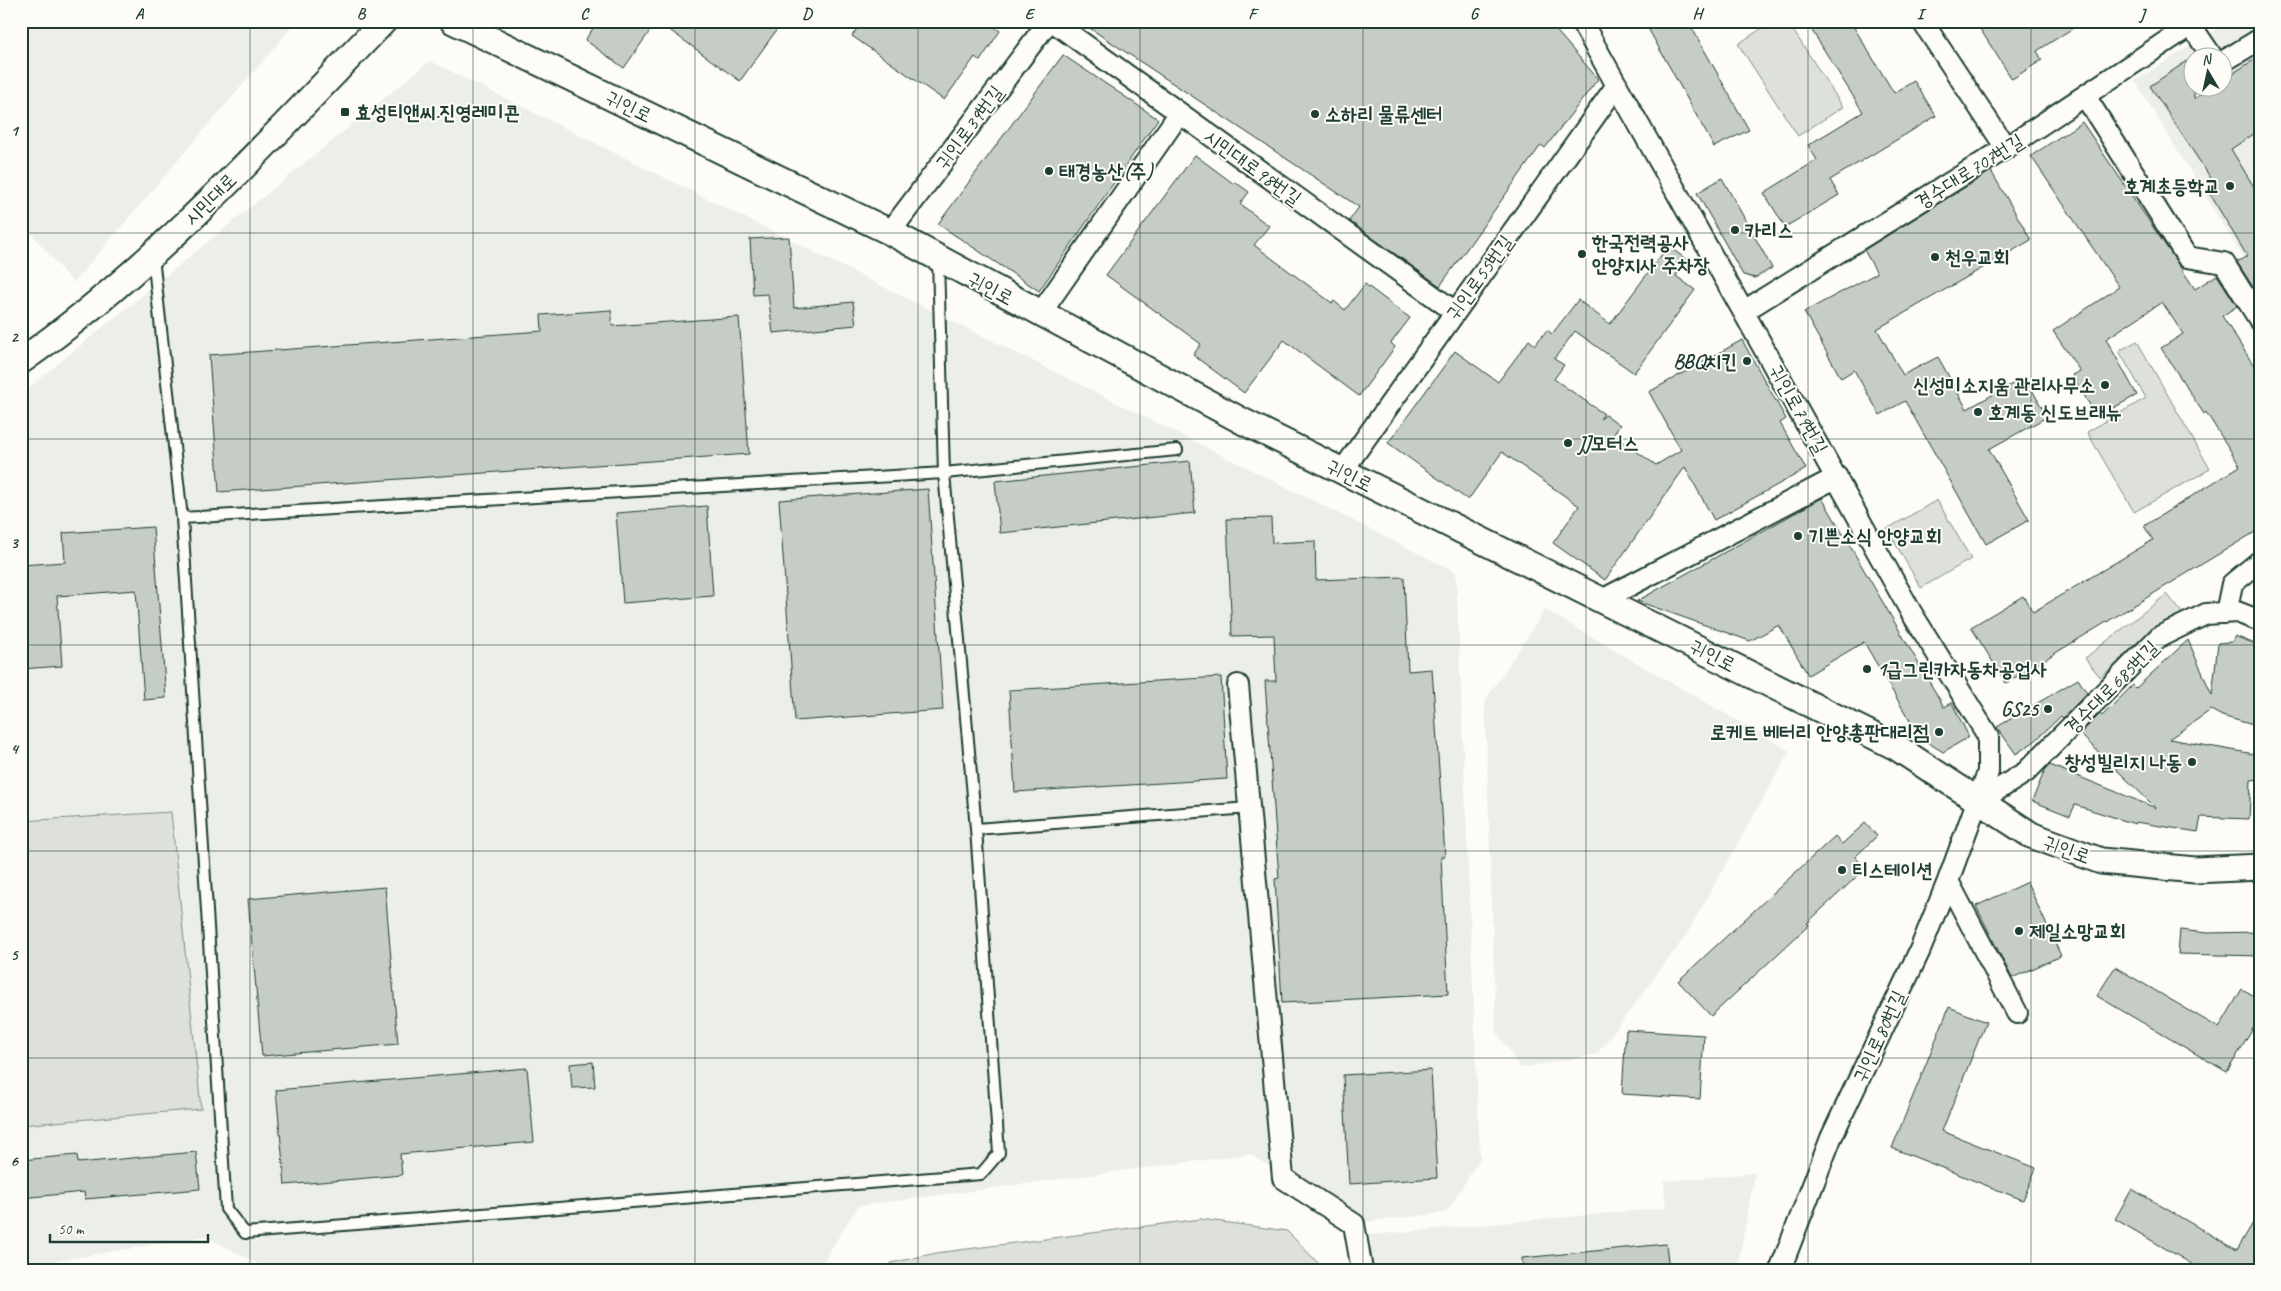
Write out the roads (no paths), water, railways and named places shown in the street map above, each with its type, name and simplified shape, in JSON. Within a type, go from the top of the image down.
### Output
[{"type":"street","name":"시민대로","points":[[21,362],[49,342],[153,256],[311,98],[384,21]]},
{"type":"street","name":"귀인로","points":[[454,21],[890,232],[938,260],[1244,422],[1343,470],[1429,516],[1896,747],[2031,836],[2102,861],[2195,870],[2260,867]]},
{"type":"street","name":"귀인로39번길","points":[[890,232],[1050,21]]},
{"type":"street","name":"시민대로98번길","points":[[1050,21],[1454,311]]},
{"type":"street","name":"귀인로79번길","points":[[1581,21],[1837,476],[1911,612],[1988,736],[1988,772],[1978,802]]},
{"type":"street","points":[[1922,21],[2006,148]]},
{"type":"street","points":[[2192,22],[2207,48]]},
{"type":"street","name":"경수대로707번길","points":[[1744,311],[2006,148],[2192,22]]},
{"type":"street","points":[[2234,55],[2260,39]]},
{"type":"street","name":"귀인로55번길","points":[[1343,470],[1454,311],[1617,85]]},
{"type":"street","points":[[2085,96],[2187,257],[2224,263],[2260,321]]},
{"type":"street","points":[[1040,314],[1179,114]]},
{"type":"street","points":[[1602,600],[1837,476]]},
{"type":"street","points":[[2226,613],[2232,584],[2260,561]]},
{"type":"street","name":"경수대로685번길","points":[[1978,802],[2026,772],[2159,638],[2206,614],[2237,612],[2260,621]]},
{"type":"street","points":[[1238,685],[1283,1178],[1354,1224],[1362,1270]]},
{"type":"street","name":"귀인로80번길","points":[[1780,1270],[1831,1138],[1920,950],[1978,802]]},
{"type":"street","points":[[1948,881],[2017,1013]]},
{"type":"lane","points":[[153,256],[182,518],[226,1209],[245,1233],[981,1174],[999,1153],[976,829],[944,473],[938,260]]},
{"type":"lane","points":[[182,518],[944,473],[1177,450]]},
{"type":"lane","points":[[976,829],[1249,808]]},
{"type":"place","name":"효성티앤씨.진영레미콘","points":[[345,112]]},
{"type":"place","name":"소하리 물류센터","points":[[1315,114]]},
{"type":"place","name":"태경농산(주)","points":[[1049,171]]},
{"type":"place","name":"호계초등학교","points":[[2230,186]]},
{"type":"place","name":"카리스","points":[[1735,230]]},
{"type":"place","name":"한국전력공사 안양지사 주차장","points":[[1582,254]]},
{"type":"place","name":"천우교회","points":[[1935,257]]},
{"type":"place","name":"BBQ치킨","points":[[1747,361]]},
{"type":"place","name":"신성미소지움 관리사무소","points":[[2105,385]]},
{"type":"place","name":"호계동 신도브래뉴","points":[[1978,412]]},
{"type":"place","name":"JJ모터스","points":[[1568,443]]},
{"type":"place","name":"기쁜소식 안양교회","points":[[1798,536]]},
{"type":"place","name":"1급그린카자동차공업사","points":[[1867,669]]},
{"type":"place","name":"GS25","points":[[2048,709]]},
{"type":"place","name":"로케트 베터리 안양총판대리점","points":[[1939,732]]},
{"type":"place","name":"창성빌리지 나동","points":[[2192,762]]},
{"type":"place","name":"티스테이션","points":[[1842,870]]},
{"type":"place","name":"제일소망교회","points":[[2019,931]]}]
